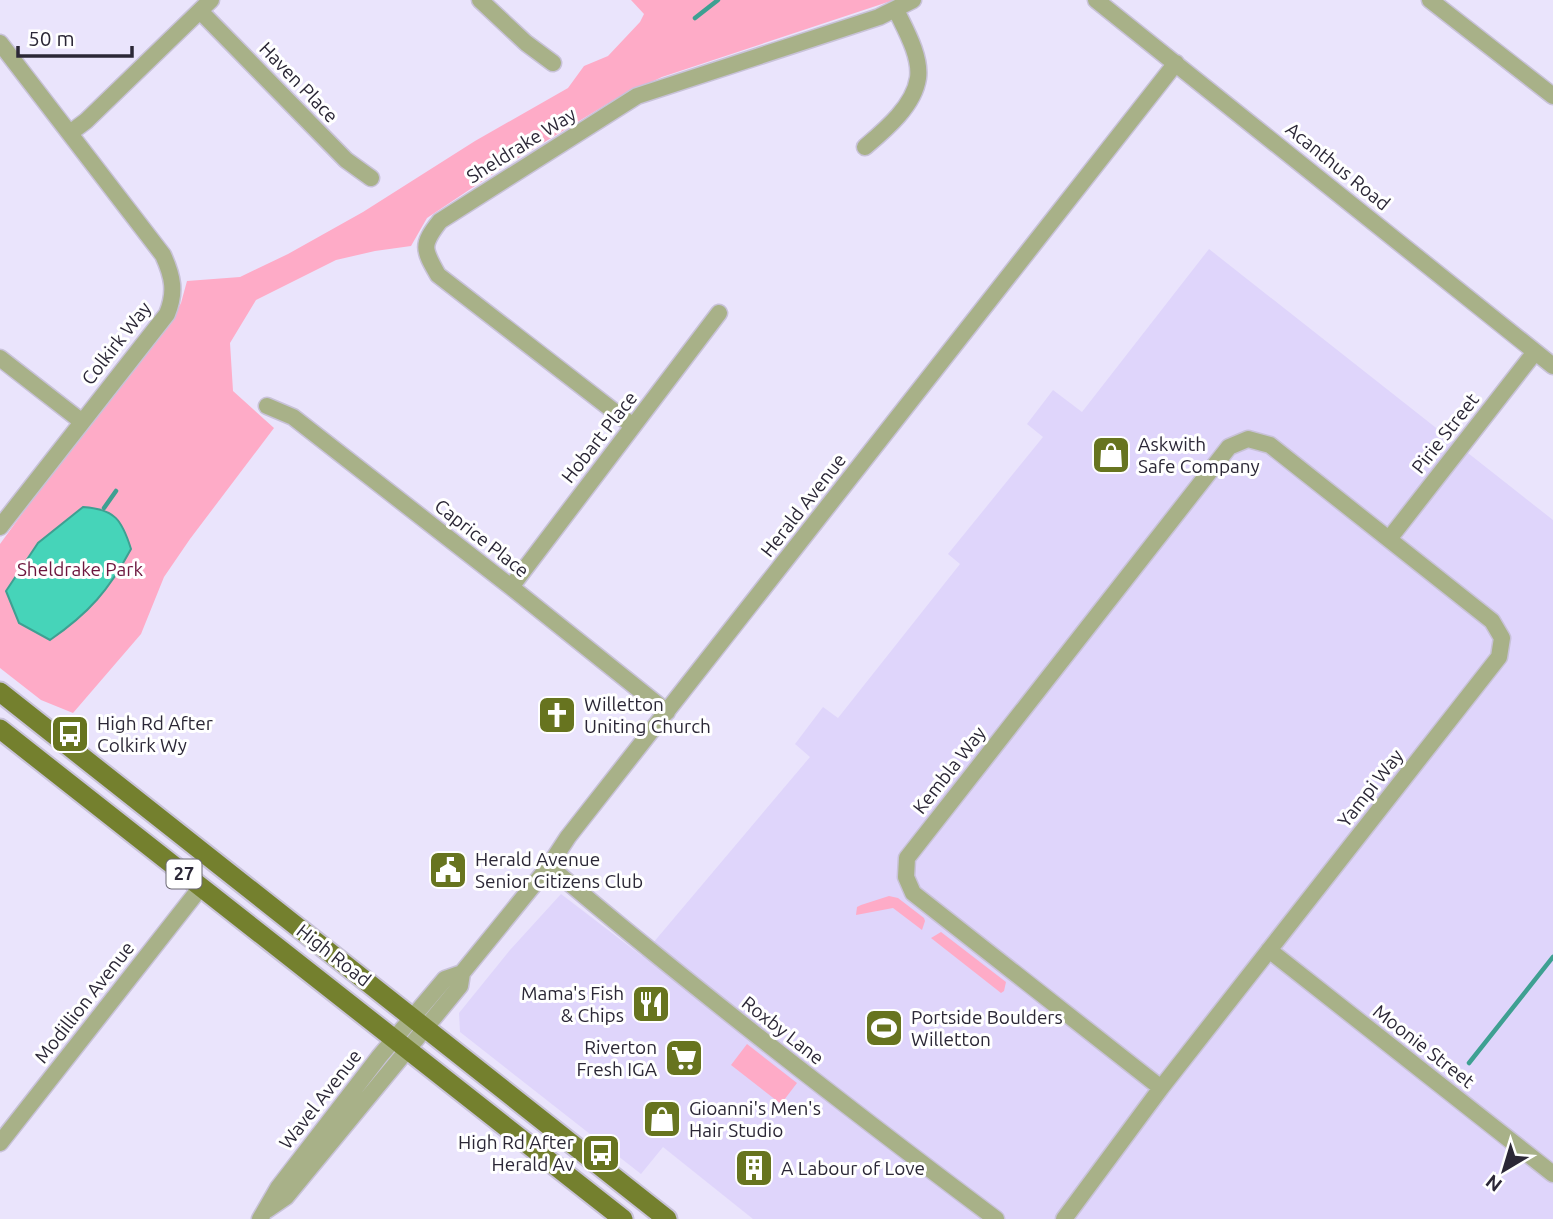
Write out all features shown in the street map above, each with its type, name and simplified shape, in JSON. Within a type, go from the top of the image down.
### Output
[{"type":"main road","name":"High Road","points":[[0,692],[667,1219]]},
{"type":"main road","name":"High Road","points":[[0,729],[623,1219]]},
{"type":"street","points":[[480,0],[526,43],[553,62]]},
{"type":"street","name":"Sheldrake Way","points":[[633,426],[438,275],[426,254],[428,236],[440,221],[637,96],[896,10],[913,0]]},
{"type":"street","name":"Acanthus Road","points":[[1096,0],[1553,366]]},
{"type":"street","points":[[1430,0],[1553,96]]},
{"type":"street","points":[[70,133],[86,121],[206,6]]},
{"type":"street","name":"Haven Place","points":[[206,6],[346,160],[371,178]]},
{"type":"street","points":[[865,147],[886,129],[909,100],[918,78],[915,56],[896,10]]},
{"type":"street","name":"Colkirk Way","points":[[0,43],[163,256],[173,275],[173,299],[167,314],[0,527]]},
{"type":"street","name":"Herald Avenue","points":[[402,1045],[419,1023],[445,979],[462,973],[549,866],[568,837],[1176,63]]},
{"type":"street","name":"Hobart Place","points":[[511,587],[719,313]]},
{"type":"street","name":"Pirie Street","points":[[1389,539],[1535,352]]},
{"type":"street","points":[[0,358],[81,421]]},
{"type":"street","name":"Caprice Place","points":[[267,406],[293,417],[667,712]]},
{"type":"street","name":"Yampi Way","points":[[1064,1219],[1161,1088],[1499,657],[1502,638],[1492,621],[1270,445],[1248,439]]},
{"type":"street","name":"Kembla Way","points":[[1161,1088],[913,893],[906,877],[906,858],[1229,447],[1248,439]]},
{"type":"street","name":"Roxby Lane","points":[[549,866],[649,951],[850,1110],[996,1219]]},
{"type":"street","name":"Modillion Avenue","points":[[0,1143],[201,887]]},
{"type":"street","name":"Moonie Street","points":[[1269,950],[1553,1174]]},
{"type":"street","name":"Wavel Avenue","points":[[264,1215],[286,1197],[402,1045]]},
{"type":"shaded area","points":[[1209,249],[1553,520],[1553,1219],[753,1219],[663,1147],[641,1174],[460,1032],[459,1013],[510,950],[561,894],[642,956],[810,757],[795,744],[823,707],[838,718],[960,564],[948,554],[1043,437],[1027,424],[1053,390],[1082,412]]},
{"type":"shaded area","points":[[83,507],[103,510],[116,518],[131,549],[115,577],[97,600],[50,640],[19,623],[6,591],[38,543]]},
{"type":"green space","name":"Sheldrake Park","points":[[631,0],[894,0],[662,77],[617,98],[505,166],[427,218],[411,246],[336,260],[256,300],[230,343],[233,391],[274,428],[164,577],[141,634],[73,713],[41,700],[0,668],[0,544],[171,321],[181,303],[187,281],[240,277],[288,254],[363,212],[475,141],[568,88],[584,66],[608,56],[640,22],[644,14]]},
{"type":"green space","points":[[889,896],[898,898],[924,918],[922,930],[893,908],[856,915],[857,907]]},
{"type":"green space","points":[[941,932],[1006,982],[1004,991],[1001,993],[931,938]]},
{"type":"green space","points":[[747,1044],[797,1083],[781,1104],[731,1065]]},
{"type":"waterway","points":[[695,18],[718,0]]},
{"type":"waterway","points":[[104,508],[116,491]]},
{"type":"waterway","points":[[1469,1063],[1553,957]]},
{"type":"place","name":"Askwith Safe Company","points":[[1111,455]]},
{"type":"place","name":"Willetton Uniting Church","points":[[557,715]]},
{"type":"place","name":"High Rd After Colkirk Wy","points":[[70,734]]},
{"type":"place","name":"Herald Avenue Senior Citizens Club","points":[[448,870]]},
{"type":"place","name":"Mama's Fish & Chips","points":[[651,1004]]},
{"type":"place","name":"Portside Boulders Willetton","points":[[884,1028]]},
{"type":"place","name":"Riverton Fresh IGA","points":[[684,1058]]},
{"type":"place","name":"Gioanni's Men's Hair Studio","points":[[662,1119]]},
{"type":"place","name":"High Rd After Herald Av","points":[[601,1153]]},
{"type":"place","name":"A Labour of Love","points":[[754,1168]]}]
